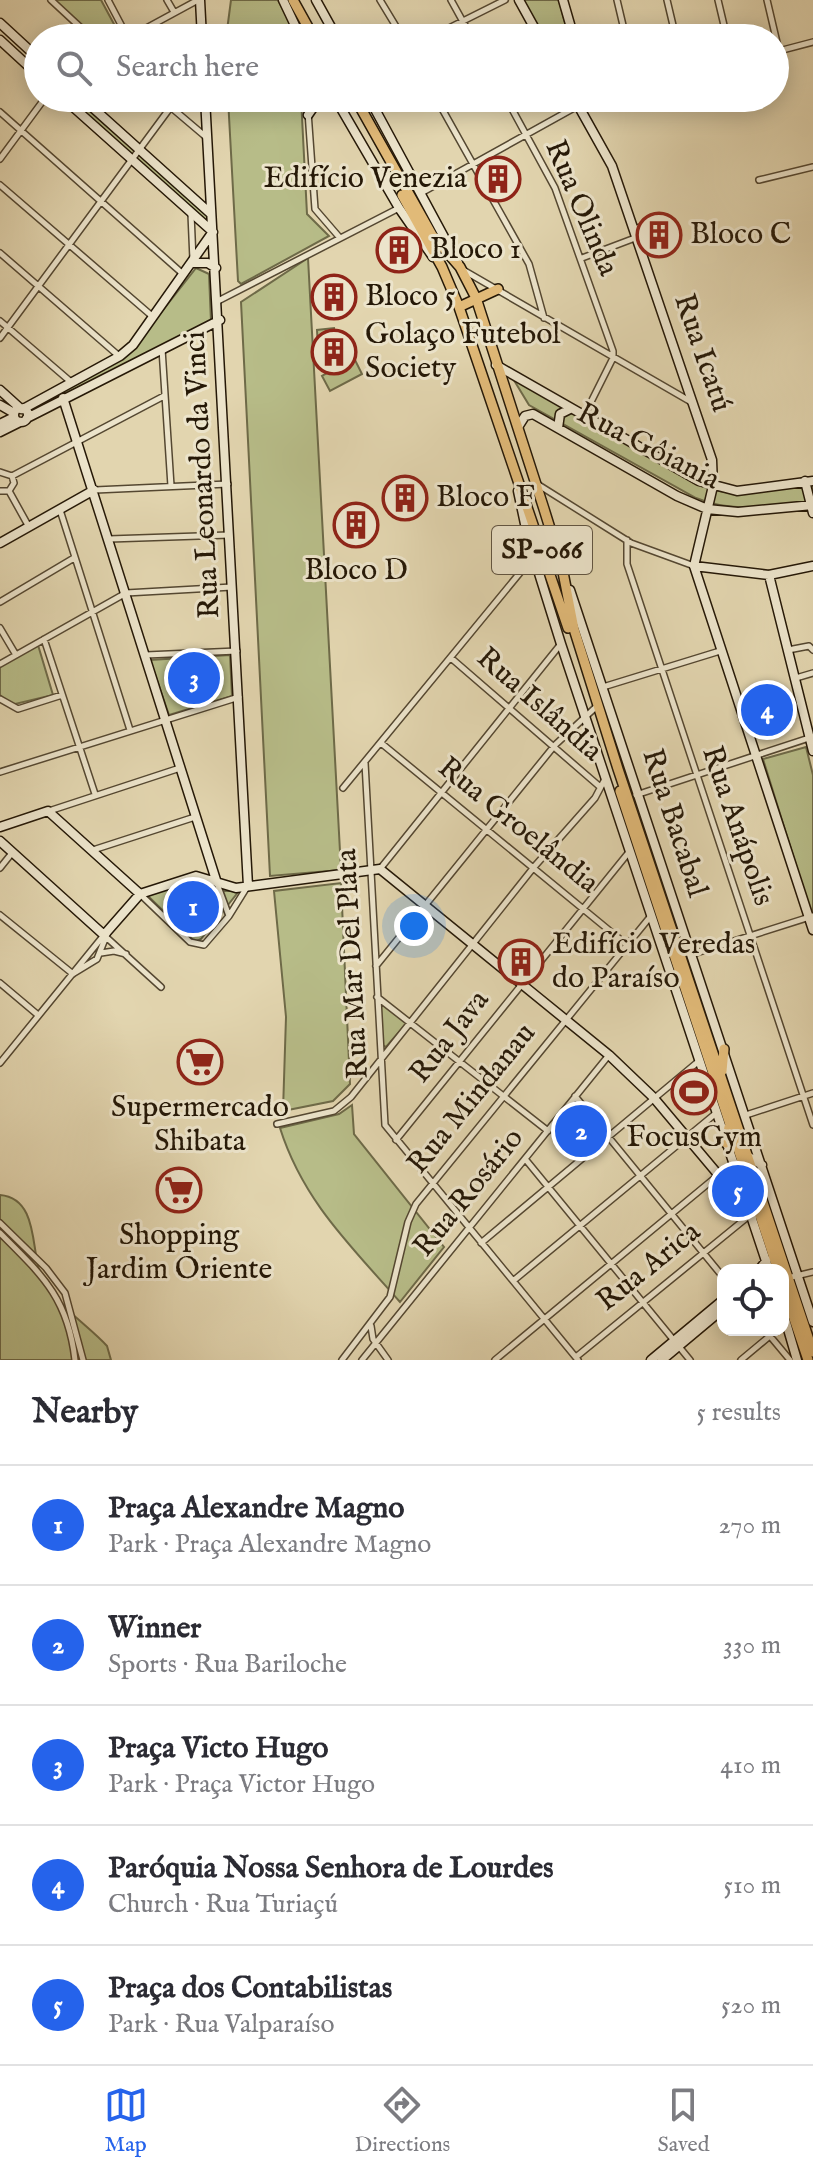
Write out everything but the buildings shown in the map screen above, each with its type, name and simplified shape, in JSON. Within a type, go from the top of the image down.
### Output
[{"type":"main road","points":[[293,0],[306,24]]},
{"type":"main road","points":[[300,0],[313,24]]},
{"type":"main road","name":"SP-066","points":[[356,112],[442,267],[459,307],[530,513],[592,709],[724,1086],[741,1161]]},
{"type":"main road","name":"SP-066","points":[[363,112],[432,235],[461,268],[476,298],[562,567],[592,709]]},
{"type":"main road","points":[[459,307],[498,289]]},
{"type":"main road","points":[[530,513],[544,509]]},
{"type":"main road","name":"SP-066","points":[[622,794],[703,1061],[741,1161],[771,1264]]},
{"type":"main road","points":[[629,846],[642,859]]},
{"type":"main road","points":[[693,1043],[703,1061]]},
{"type":"main road","points":[[724,1049],[724,1086]]},
{"type":"main road","points":[[726,1143],[729,1127]]},
{"type":"main road","name":"SP-066","points":[[789,1283],[813,1352]]},
{"type":"main road","name":"SP-066","points":[[789,1284],[808,1360]]},
{"type":"street","points":[[51,0],[76,24]]},
{"type":"street","points":[[108,0],[121,24]]},
{"type":"street","points":[[167,0],[174,12]]},
{"type":"street","points":[[153,24],[199,0],[201,24]]},
{"type":"street","points":[[283,0],[294,24]]},
{"type":"street","points":[[316,0],[329,24]]},
{"type":"street","points":[[380,0],[395,24]]},
{"type":"street","points":[[451,0],[464,24]]},
{"type":"street","points":[[456,24],[505,0]]},
{"type":"street","points":[[519,0],[532,24]]},
{"type":"street","points":[[563,0],[570,24]]},
{"type":"street","points":[[617,0],[623,24]]},
{"type":"street","points":[[667,0],[673,24]]},
{"type":"street","points":[[718,0],[724,24]]},
{"type":"street","points":[[767,0],[772,24]]},
{"type":"street","points":[[0,23],[24,45]]},
{"type":"street","points":[[0,40],[24,62]]},
{"type":"street","points":[[789,49],[813,42]]},
{"type":"street","points":[[0,112],[184,274]]},
{"type":"street","points":[[0,159],[35,112]]},
{"type":"street","points":[[0,424],[63,398],[120,356],[153,317],[213,232],[79,112]]},
{"type":"street","points":[[97,112],[211,214]]},
{"type":"street","points":[[0,338],[167,112]]},
{"type":"street","points":[[175,112],[207,138]]},
{"type":"street","name":"Rua Leonardo da Vinci","points":[[206,112],[220,320],[248,886]]},
{"type":"street","points":[[308,112],[315,209],[340,238]]},
{"type":"street","points":[[343,112],[399,208],[442,267]]},
{"type":"street","points":[[377,112],[461,268],[612,360],[694,404]]},
{"type":"street","points":[[444,112],[529,264],[544,318]]},
{"type":"street","name":"Rua Olinda","points":[[514,112],[555,188],[582,258],[612,360]]},
{"type":"street","points":[[421,193],[527,135],[561,112]]},
{"type":"street","name":"Rua Icatú","points":[[582,112],[608,159],[712,460],[713,486],[694,566]]},
{"type":"street","points":[[759,180],[813,167]]},
{"type":"street","points":[[0,185],[153,317]]},
{"type":"street","points":[[218,301],[399,208]]},
{"type":"street","points":[[191,213],[193,263]]},
{"type":"street","points":[[582,258],[646,225]]},
{"type":"street","points":[[0,253],[120,356]]},
{"type":"street","points":[[193,263],[208,263],[216,268]]},
{"type":"street","points":[[0,432],[20,415],[72,383],[86,381],[162,349],[220,320]]},
{"type":"street","points":[[0,321],[72,383]]},
{"type":"street","points":[[594,349],[601,348],[607,338]]},
{"type":"street","points":[[162,349],[171,486]]},
{"type":"street","points":[[583,418],[612,360]]},
{"type":"street","name":"Rua Gôiania","points":[[496,365],[583,418],[713,486],[737,491],[809,481]]},
{"type":"street","points":[[0,390],[20,415]]},
{"type":"street","points":[[0,472],[12,476],[164,396]]},
{"type":"street","points":[[63,398],[229,916]]},
{"type":"street","points":[[0,405],[20,415]]},
{"type":"street","points":[[558,428],[560,414],[570,409]]},
{"type":"street","name":"Rua Gôiania","points":[[518,427],[525,416],[533,414],[677,496],[707,509],[738,512],[812,508]]},
{"type":"street","points":[[512,463],[534,556],[561,644],[592,709],[607,775],[622,794],[629,846],[693,1043]]},
{"type":"street","points":[[9,491],[14,483],[12,476]]},
{"type":"street","points":[[809,481],[812,508]]},
{"type":"street","points":[[0,543],[94,490],[228,484]]},
{"type":"street","points":[[536,484],[627,540],[694,566],[769,575],[813,566]]},
{"type":"street","points":[[0,491],[9,491]]},
{"type":"street","points":[[9,491],[29,527]]},
{"type":"street","points":[[60,510],[130,730]]},
{"type":"street","points":[[109,539],[230,535]]},
{"type":"street","name":"Rua Anápolis","points":[[627,540],[627,564],[813,1125]]},
{"type":"street","points":[[343,788],[534,556]]},
{"type":"street","points":[[0,602],[74,558]]},
{"type":"street","points":[[694,566],[813,930]]},
{"type":"street","name":"Rua Bacabal","points":[[562,567],[789,1247],[788,1264]]},
{"type":"street","points":[[769,575],[813,751]]},
{"type":"street","points":[[0,664],[126,593],[233,587]]},
{"type":"street","points":[[0,628],[16,655]]},
{"type":"street","points":[[44,639],[95,794]]},
{"type":"street","points":[[1,1059],[140,894],[196,876],[236,888],[380,869],[561,644]]},
{"type":"street","points":[[787,650],[809,646],[813,650]]},
{"type":"street","points":[[146,655],[237,651]]},
{"type":"street","points":[[603,687],[720,651]]},
{"type":"street","name":"Rua Islândia","points":[[451,658],[599,786]]},
{"type":"street","points":[[795,678],[813,673]]},
{"type":"street","points":[[0,699],[13,709],[62,695]]},
{"type":"street","points":[[1,770],[239,697]]},
{"type":"street","points":[[376,967],[555,745],[592,709],[611,708]]},
{"type":"street","points":[[595,798],[639,795],[811,737]]},
{"type":"street","name":"Rua Groelândia","points":[[381,743],[627,945]]},
{"type":"street","name":"Rua Mar Del Plata","points":[[365,763],[385,1125],[577,1359]]},
{"type":"street","points":[[0,827],[181,768]]},
{"type":"street","points":[[277,1124],[343,1105],[534,867],[595,798],[607,775]]},
{"type":"street","points":[[622,794],[634,778]]},
{"type":"street","points":[[48,811],[196,946],[204,945],[229,916],[248,886]]},
{"type":"street","points":[[93,850],[196,816]]},
{"type":"street","points":[[0,841],[161,987]]},
{"type":"street","name":"Rua Java","points":[[396,1140],[629,846]]},
{"type":"street","points":[[0,868],[12,852]]},
{"type":"street","points":[[380,869],[609,1055],[653,1097],[752,1215]]},
{"type":"street","points":[[0,915],[73,974]]},
{"type":"street","name":"Rua Mindanau","points":[[342,1360],[366,1333],[390,1297],[408,1222],[431,1184],[505,1098],[566,1018],[652,915]]},
{"type":"street","points":[[693,954],[811,917]]},
{"type":"street","points":[[73,974],[101,954],[106,934]]},
{"type":"street","points":[[510,959],[522,944],[542,958]]},
{"type":"street","points":[[101,954],[114,951],[127,955]]},
{"type":"street","points":[[88,955],[93,962]]},
{"type":"street","points":[[0,983],[38,1015]]},
{"type":"street","points":[[377,996],[548,1131]]},
{"type":"street","name":"Rua Rosário","points":[[362,1360],[609,1055]]},
{"type":"street","points":[[481,1243],[653,1097],[703,1061],[715,1114],[726,1143],[741,1161],[752,1215],[771,1264]]},
{"type":"street","points":[[746,1115],[813,1093]]},
{"type":"street","points":[[575,1096],[717,1269]]},
{"type":"street","points":[[513,1281],[715,1114]]},
{"type":"street","points":[[525,1160],[690,1360]]},
{"type":"street","points":[[495,1360],[717,1177],[741,1161],[762,1165]]},
{"type":"street","name":"Rua Arica","points":[[577,1359],[752,1215]]},
{"type":"street","points":[[0,1223],[46,1268],[65,1293],[83,1360]]},
{"type":"street","points":[[0,1233],[35,1267],[60,1300],[75,1360]]},
{"type":"street","points":[[774,1264],[789,1247]]},
{"type":"street","points":[[789,1280],[813,1272]]},
{"type":"street","name":"Rua Bacabal","points":[[789,1282],[813,1322]]},
{"type":"street","points":[[662,1360],[717,1305]]},
{"type":"street","points":[[651,1360],[717,1313]]},
{"type":"street","points":[[371,1326],[376,1344],[388,1360]]},
{"type":"street","points":[[741,1360],[765,1336]]},
{"type":"street","points":[[770,1336],[790,1360]]},
{"type":"street","points":[[789,1336],[797,1360]]},
{"type":"green space","points":[[53,0],[101,0],[114,24],[78,24]]},
{"type":"green space","points":[[231,0],[278,0],[291,24],[228,24]]},
{"type":"green space","points":[[521,0],[559,0],[565,24],[534,24]]},
{"type":"green space","points":[[83,112],[91,112],[208,216],[209,226]]},
{"type":"green space","points":[[229,112],[302,112],[307,214],[329,236],[241,284],[238,281]]},
{"type":"green space","points":[[308,258],[341,870],[270,876],[241,302]]},
{"type":"green space","points":[[196,268],[209,274],[211,322],[30,413],[28,408],[134,347]]},
{"type":"green space","points":[[334,328],[336,362],[319,365],[317,330]]},
{"type":"green space","points":[[354,358],[362,374],[330,391],[322,376]]},
{"type":"green space","points":[[512,377],[694,483],[738,494],[813,485],[813,503],[739,507],[696,498],[529,405]]},
{"type":"green space","points":[[38,645],[53,695],[11,705],[0,695],[0,667]]},
{"type":"green space","points":[[230,655],[232,696],[169,715],[150,660]]},
{"type":"green space","points":[[806,747],[813,775],[813,920],[763,759]]},
{"type":"green space","points":[[196,880],[223,891],[239,891],[201,939],[195,942],[147,895]]},
{"type":"green space","points":[[341,883],[350,1084],[333,1101],[283,1111],[286,1017],[274,891]]},
{"type":"green space","points":[[383,1005],[407,1023],[386,1047],[382,1045],[380,1006]]},
{"type":"green space","points":[[352,1105],[354,1134],[444,1247],[400,1302],[315,1200],[280,1128],[339,1114]]},
{"type":"green space","points":[[0,1195],[11,1198],[26,1212],[38,1266],[49,1289],[107,1346],[111,1360],[0,1360]]},
{"type":"place","name":"Edifício Venezia","points":[[498,179]]},
{"type":"place","name":"Bloco C","points":[[659,235]]},
{"type":"place","name":"Bloco 1","points":[[399,250]]},
{"type":"place","name":"Bloco 5","points":[[334,297]]},
{"type":"place","name":"Golaço Futebol Society","points":[[334,352]]},
{"type":"place","name":"Bloco F","points":[[405,498]]},
{"type":"place","name":"Bloco D","points":[[356,525]]},
{"type":"place","name":"Praça Victo Hugo","points":[[194,678]]},
{"type":"place","name":"Paróquia Nossa Senhora de Lourdes","points":[[767,710]]},
{"type":"place","name":"Praça Alexandre Magno","points":[[193,907]]},
{"type":"place","name":"Edifício Veredas do Paraíso","points":[[521,962]]},
{"type":"place","name":"Supermercado Shibata","points":[[200,1062]]},
{"type":"place","name":"FocusGym","points":[[694,1092]]},
{"type":"place","name":"Winner","points":[[581,1131]]},
{"type":"place","name":"Shopping Jardim Oriente","points":[[179,1190]]},
{"type":"place","name":"Praça dos Contabilistas","points":[[738,1191]]}]
